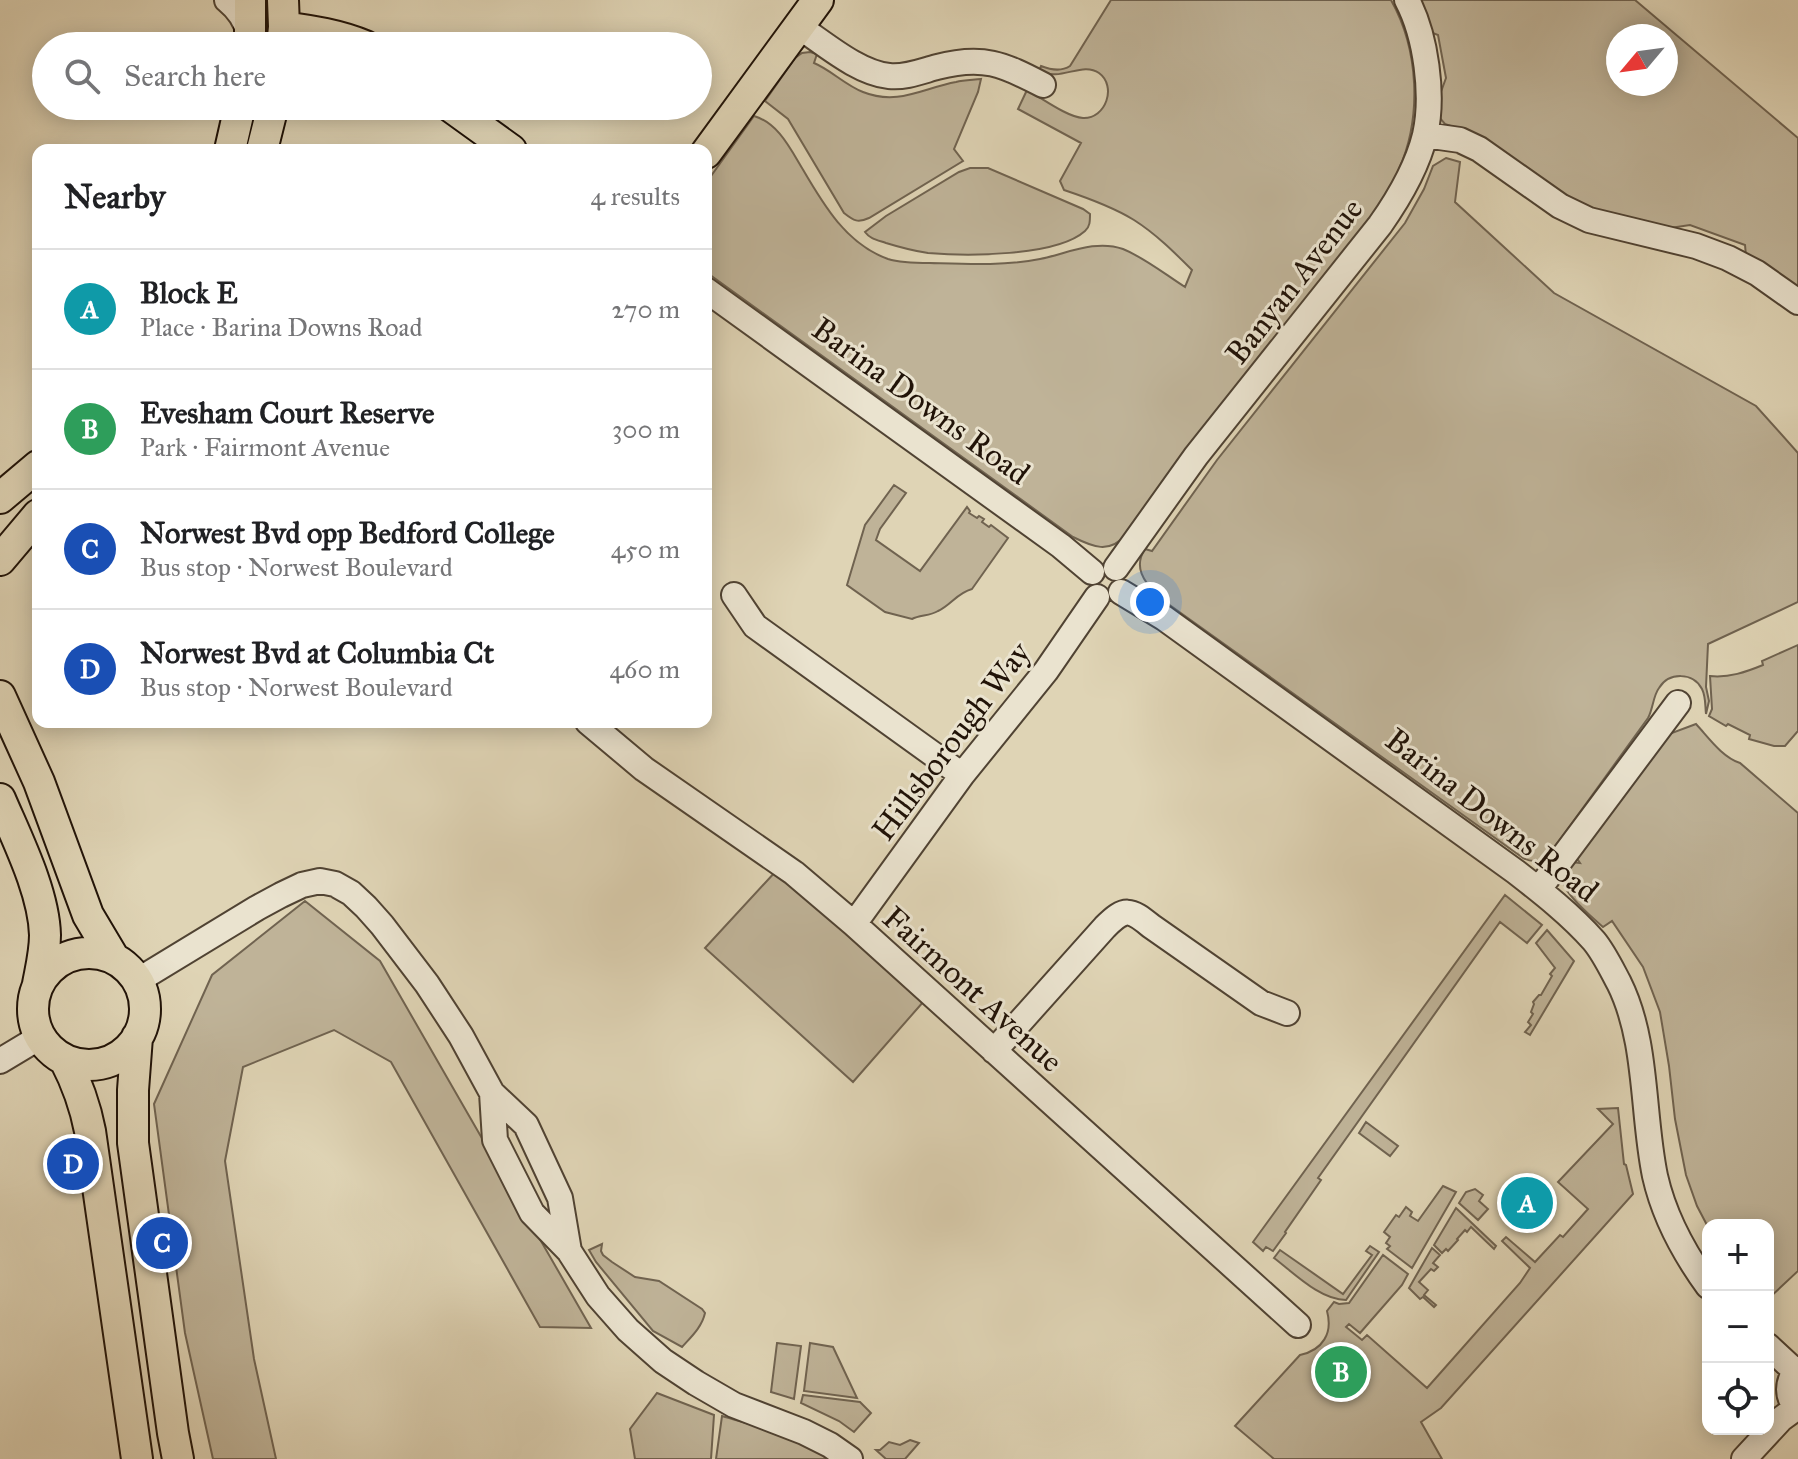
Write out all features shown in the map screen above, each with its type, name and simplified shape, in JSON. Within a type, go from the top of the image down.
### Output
[{"type":"main road","points":[[250,0],[268,32]]},
{"type":"main road","points":[[712,145],[818,0]]},
{"type":"main road","points":[[288,32],[317,32]]},
{"type":"main road","points":[[232,144],[238,120]]},
{"type":"main road","points":[[264,144],[270,120]]},
{"type":"main road","points":[[469,120],[503,144]]},
{"type":"main road","points":[[0,498],[32,471]]},
{"type":"main road","points":[[0,539],[32,511]]},
{"type":"main road","points":[[0,560],[32,522]]},
{"type":"main road","points":[[2,698],[39,782],[88,915],[113,957]]},
{"type":"main road","points":[[0,799],[31,873],[44,921],[44,946],[33,1002],[34,1022],[40,1037],[49,1049],[65,1060],[87,1065],[114,1059],[137,1037],[142,1026],[142,991],[128,967],[113,957],[98,952],[71,955],[54,964],[38,984]]},
{"type":"main road","points":[[137,1037],[133,1143],[178,1459]]},
{"type":"main road","points":[[65,1060],[86,1108],[137,1459]]},
{"type":"street","points":[[227,0],[244,19],[266,32]]},
{"type":"street","name":"Banyan Avenue","points":[[1110,577],[1196,456],[1380,225],[1405,186],[1425,135],[1427,75],[1422,41],[1407,0]]},
{"type":"street","points":[[798,26],[862,69],[878,74],[892,77],[972,61],[1008,66],[1043,85]]},
{"type":"street","points":[[1425,135],[1460,140],[1479,149],[1560,206],[1589,220],[1696,246],[1728,258],[1757,273],[1798,302]]},
{"type":"street","name":"Barina Downs Road","points":[[712,294],[1061,546],[1110,577],[1539,889],[1595,943],[1620,985],[1632,1017],[1651,1152],[1662,1201],[1679,1240],[1702,1277]]},
{"type":"street","name":"Hillsborough Way","points":[[854,924],[962,775],[1046,671],[1097,597],[1089,586],[1089,578],[1110,577]]},
{"type":"street","points":[[734,595],[755,626],[962,775]]},
{"type":"street","points":[[1539,889],[1678,703]]},
{"type":"street","name":"Fairmont Avenue","points":[[595,728],[644,769],[794,873],[1298,1325]]},
{"type":"street","points":[[137,981],[302,885],[320,881],[335,884],[351,893],[418,972],[461,1036],[492,1093],[526,1125],[560,1198],[569,1251]]},
{"type":"street","points":[[994,1051],[1105,927],[1123,912],[1139,915],[1261,1003],[1287,1013]]},
{"type":"street","points":[[0,1061],[40,1037]]},
{"type":"street","points":[[492,1093],[495,1140],[532,1213],[569,1251],[598,1296],[628,1330],[663,1361],[696,1383],[734,1405],[804,1432],[850,1459]]},
{"type":"street","points":[[1744,1459],[1781,1419],[1797,1408],[1788,1394],[1788,1386],[1797,1370],[1774,1351]]},
{"type":"shaded area","points":[[1111,0],[1391,0],[1407,40],[1414,84],[1411,128],[1399,169],[1389,190],[1126,535],[1107,547],[1087,544],[1073,537],[712,276],[712,175],[754,116],[770,124],[782,137],[827,209],[848,233],[860,244],[888,259],[914,263],[999,264],[1040,259],[1091,246],[1112,246],[1139,257],[1185,287],[1192,270],[1150,231],[1118,211],[1064,190],[1060,181],[1081,143],[1018,109],[1027,90],[1077,117],[1091,117],[1098,113],[1108,93],[1099,73],[1086,69],[1055,74],[1039,71],[1041,66],[1056,70],[1070,66]]},
{"type":"shaded area","points":[[1418,0],[1635,0],[1663,24],[1606,24],[1606,96],[1678,96],[1678,36],[1798,138],[1798,288],[1746,256],[1745,245],[1690,225],[1670,228],[1611,216],[1575,201],[1476,135],[1445,124],[1438,116],[1438,100],[1446,78],[1438,35],[1430,32]]},
{"type":"shaded area","points":[[810,52],[817,54],[814,63],[856,89],[876,96],[899,97],[959,81],[981,79],[954,149],[963,161],[869,218],[859,221],[847,216],[788,119],[765,101],[795,58]]},
{"type":"shaded area","points":[[1446,158],[1460,162],[1455,202],[1554,293],[1756,406],[1798,453],[1798,602],[1708,644],[1706,687],[1709,701],[1706,714],[1703,692],[1693,679],[1681,676],[1663,683],[1648,718],[1554,848],[1536,861],[1523,858],[1157,596],[1140,568],[1145,549],[1152,551],[1217,460],[1405,223],[1433,166]]},
{"type":"shaded area","points":[[970,168],[988,168],[1083,209],[1090,214],[1088,228],[1071,240],[1053,246],[986,254],[923,252],[877,240],[865,232],[886,216]]},
{"type":"shaded area","points":[[894,485],[906,493],[880,529],[876,540],[920,571],[967,507],[969,513],[984,519],[982,522],[1008,538],[972,589],[935,613],[912,619],[885,612],[847,585],[865,525]]},
{"type":"shaded area","points":[[1798,645],[1798,731],[1785,746],[1749,739],[1750,735],[1709,716],[1712,709],[1710,676],[1750,670],[1763,665],[1762,661]]},
{"type":"shaded area","points":[[1696,724],[1722,752],[1740,763],[1798,813],[1798,1271],[1774,1293],[1774,1219],[1704,1219],[1686,1175],[1660,1012],[1643,967],[1612,921],[1603,927],[1573,899],[1563,881],[1571,862],[1580,863],[1576,857],[1669,734]]},
{"type":"shaded area","points":[[777,870],[924,1001],[853,1082],[705,948]]},
{"type":"shaded area","points":[[1505,895],[1542,925],[1527,943],[1500,922],[1318,1178],[1321,1180],[1286,1233],[1273,1251],[1266,1247],[1263,1251],[1253,1242]]},
{"type":"shaded area","points":[[305,901],[380,961],[591,1328],[540,1327],[391,1062],[334,1030],[243,1067],[225,1161],[254,1359],[276,1459],[213,1459],[185,1333],[154,1104],[212,975]]},
{"type":"shaded area","points":[[1547,930],[1574,961],[1530,1035],[1525,1032],[1531,1025],[1528,1022],[1533,1014],[1533,1002],[1541,995],[1555,968],[1536,943]]},
{"type":"shaded area","points":[[1618,1108],[1624,1164],[1633,1194],[1441,1408],[1421,1422],[1442,1459],[1274,1459],[1235,1426],[1300,1355],[1320,1345],[1329,1326],[1327,1311],[1334,1302],[1349,1303],[1383,1255],[1408,1274],[1360,1333],[1349,1324],[1346,1327],[1362,1340],[1367,1335],[1427,1388],[1530,1268],[1502,1241],[1506,1237],[1535,1262],[1588,1209],[1558,1182],[1613,1124],[1598,1109]]},
{"type":"shaded area","points":[[1366,1122],[1398,1146],[1390,1156],[1359,1133]]},
{"type":"shaded area","points":[[1443,1186],[1456,1192],[1412,1268],[1387,1249],[1390,1246],[1386,1243],[1390,1237],[1384,1232],[1406,1207],[1412,1212],[1410,1216],[1418,1221]]},
{"type":"shaded area","points":[[1475,1189],[1483,1195],[1479,1201],[1488,1209],[1478,1220],[1459,1203],[1466,1192]]},
{"type":"shaded area","points":[[1456,1208],[1496,1246],[1494,1249],[1471,1227],[1448,1251],[1446,1249],[1442,1253],[1434,1245]]},
{"type":"shaded area","points":[[602,1244],[603,1255],[635,1277],[659,1281],[702,1309],[705,1313],[701,1323],[682,1347],[653,1331],[596,1262],[589,1250]]},
{"type":"shaded area","points":[[1370,1246],[1379,1252],[1346,1300],[1317,1291],[1274,1258],[1280,1250],[1343,1294],[1372,1255],[1366,1251]]},
{"type":"shaded area","points":[[1432,1248],[1440,1255],[1433,1263],[1438,1267],[1434,1271],[1431,1269],[1419,1282],[1428,1290],[1424,1295],[1436,1305],[1434,1307],[1409,1288]]},
{"type":"shaded area","points":[[777,1343],[801,1346],[794,1399],[771,1392]]},
{"type":"shaded area","points":[[810,1343],[833,1347],[857,1398],[804,1391]]},
{"type":"shaded area","points":[[657,1393],[714,1415],[711,1459],[635,1459],[630,1429]]},
{"type":"shaded area","points":[[803,1395],[860,1402],[871,1413],[854,1432],[839,1421],[801,1403]]},
{"type":"shaded area","points":[[722,1416],[791,1438],[828,1459],[716,1459]]},
{"type":"shaded area","points":[[910,1440],[919,1443],[905,1459],[886,1459],[876,1450],[889,1442],[900,1445]]},
{"type":"place","name":"Norwest Bvd at Columbia Ct","points":[[73,1164]]},
{"type":"place","name":"Block E","points":[[1527,1203]]},
{"type":"place","name":"Norwest Bvd opp Bedford College","points":[[162,1243]]},
{"type":"place","name":"Evesham Court Reserve","points":[[1341,1372]]}]
